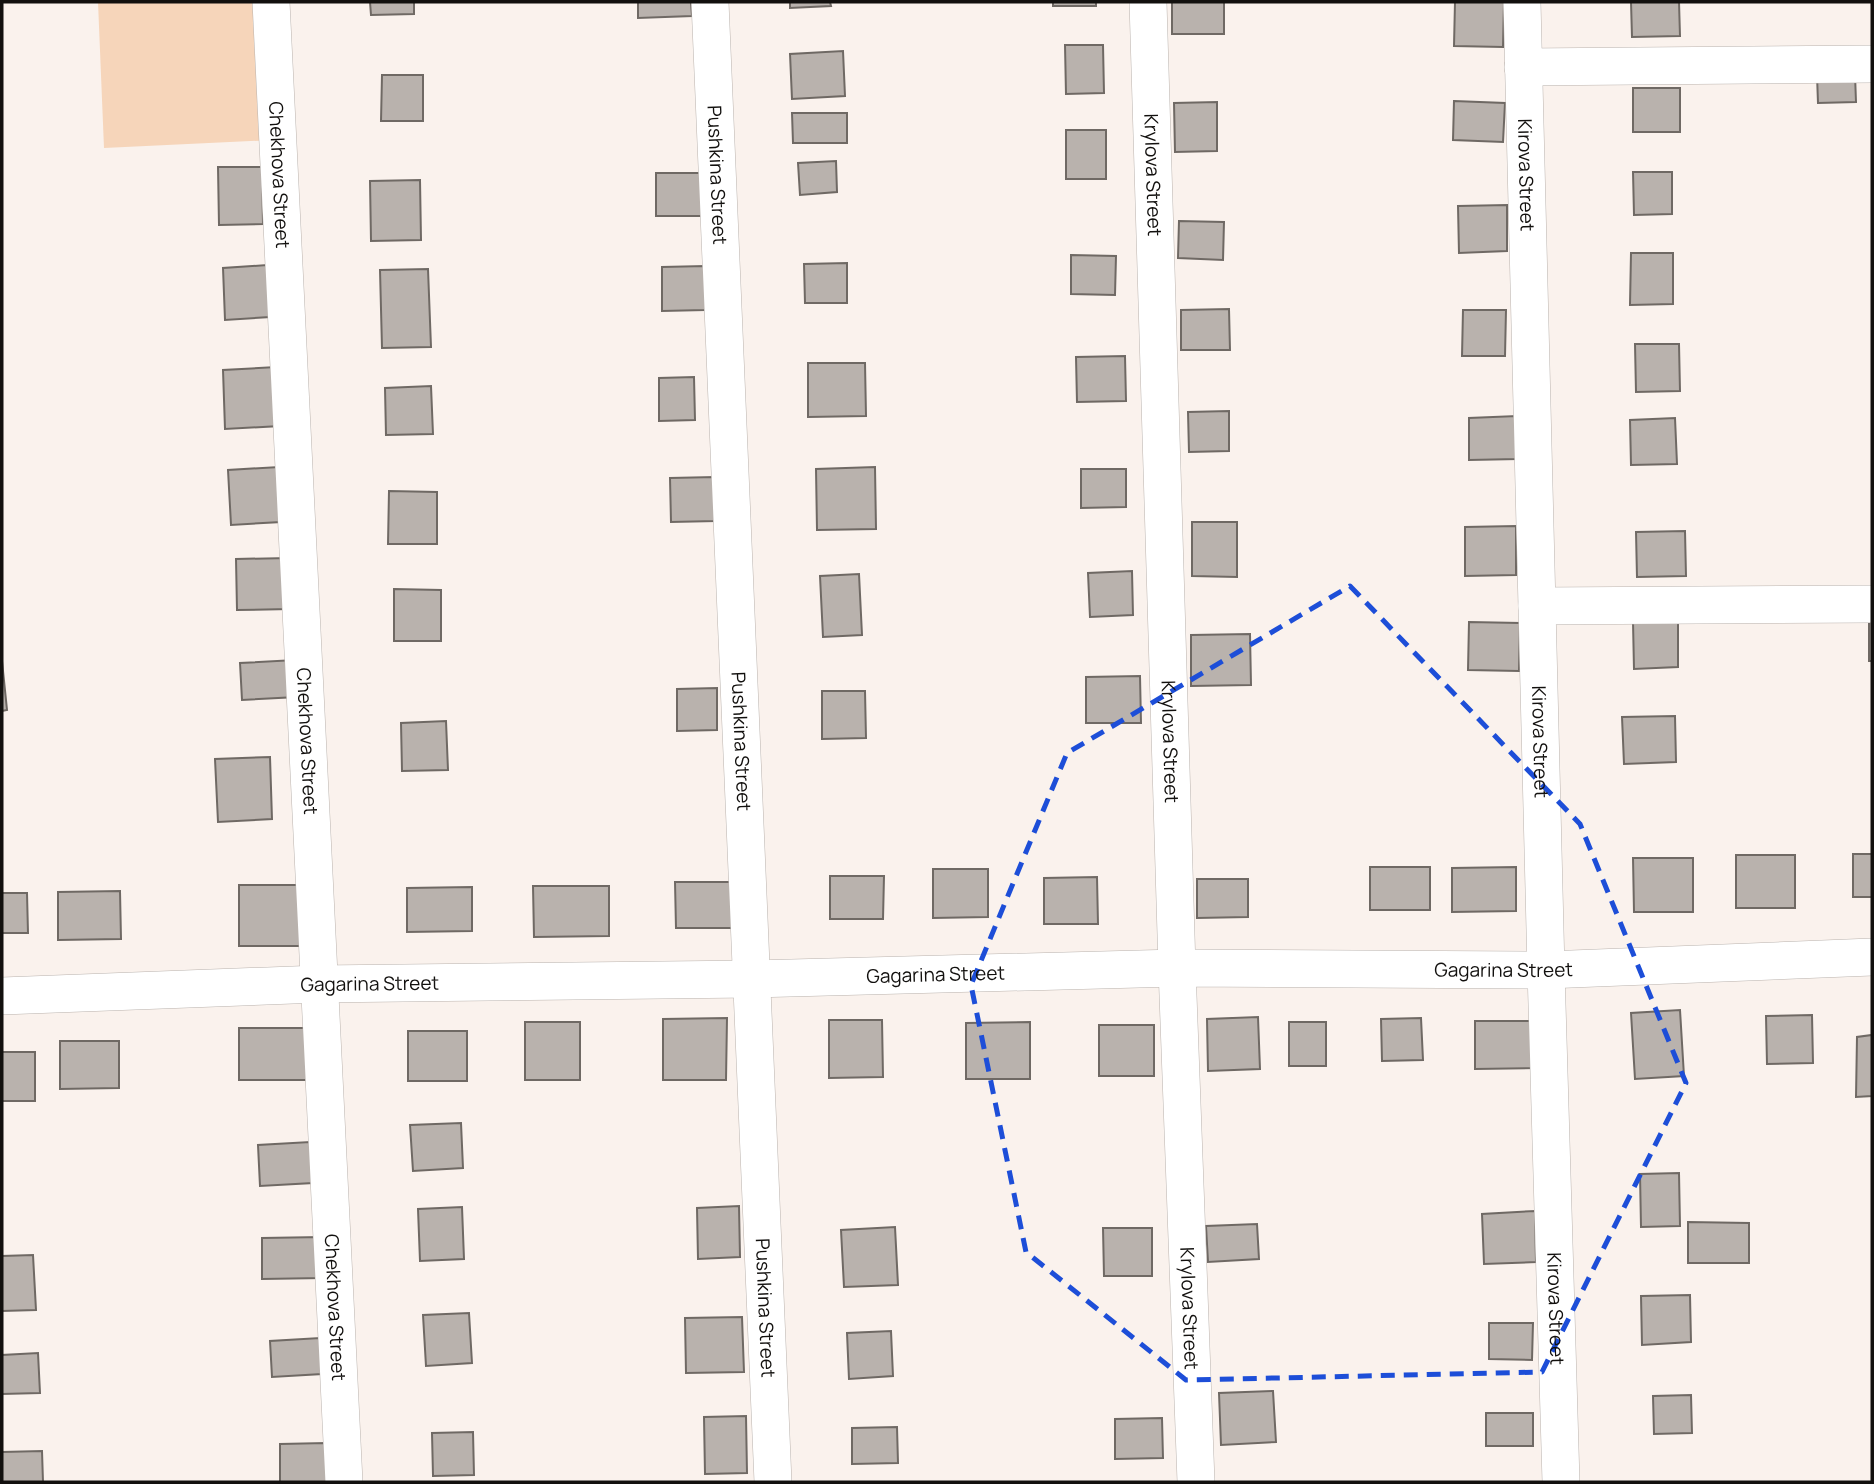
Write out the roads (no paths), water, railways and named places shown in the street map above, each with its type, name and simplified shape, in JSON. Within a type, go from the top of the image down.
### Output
[{"type":"street","name":"Chekhova Street","points":[[271,2],[344,1482]]},
{"type":"street","name":"Pushkina Street","points":[[710,2],[773,1482]]},
{"type":"street","name":"Krylova Street","points":[[1148,2],[1177,968],[1196,1482]]},
{"type":"street","name":"Kirova Street","points":[[1522,2],[1561,1482]]},
{"type":"street","points":[[1523,67],[1872,64]]},
{"type":"street","points":[[1537,606],[1872,604]]},
{"type":"street","name":"Gagarina Street","points":[[2,996],[319,984],[751,979],[1177,968],[1546,970],[1872,957]]}]
